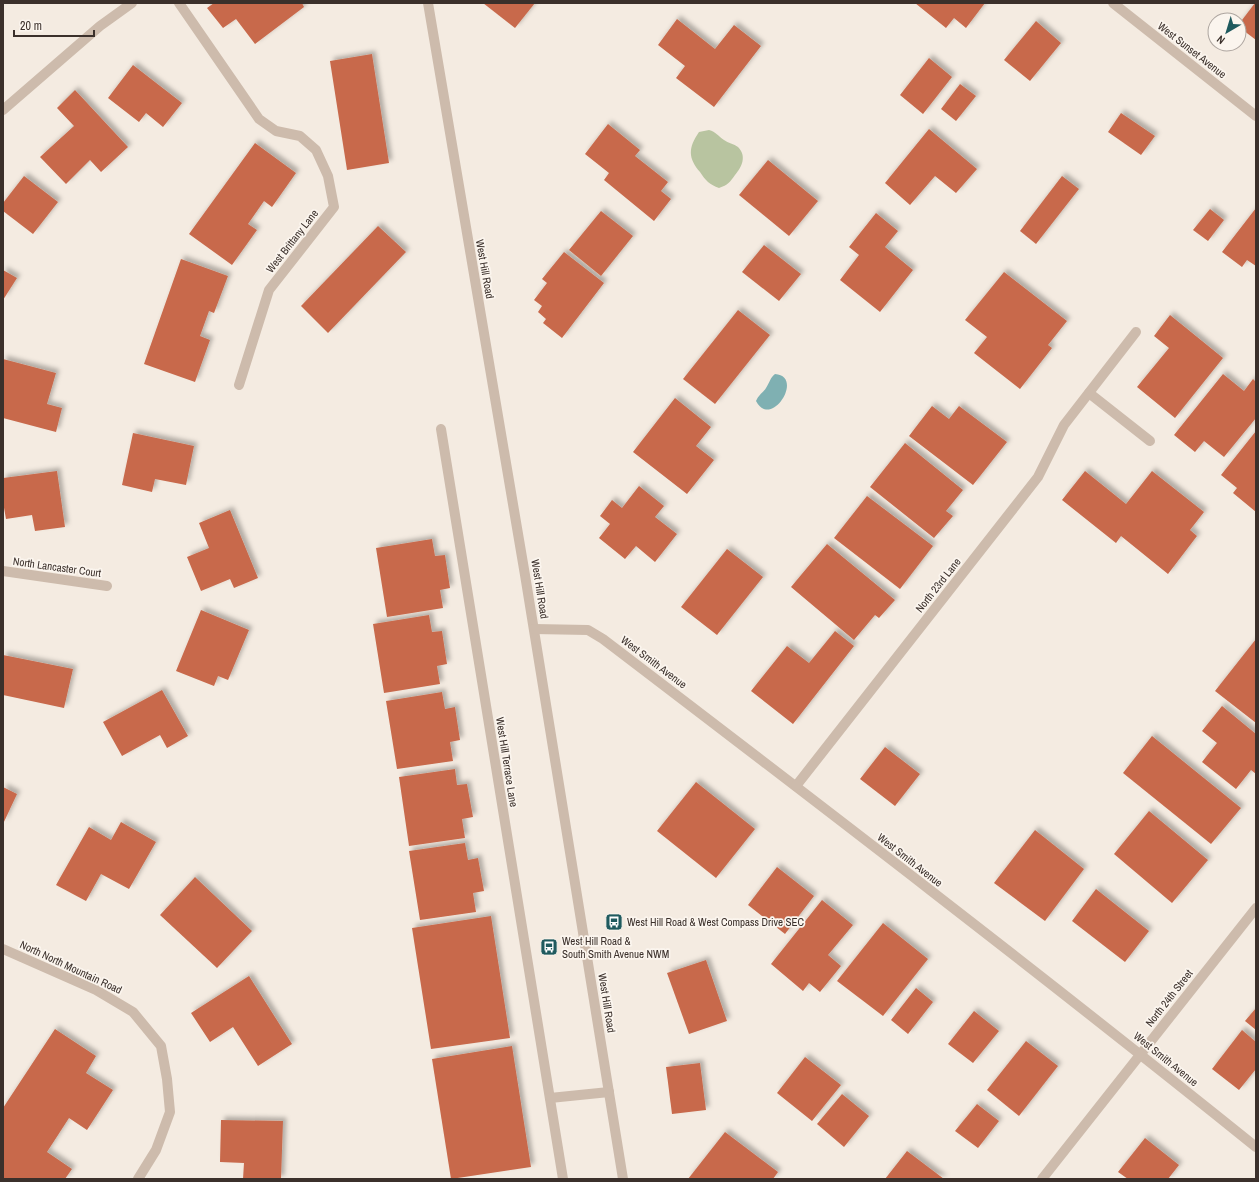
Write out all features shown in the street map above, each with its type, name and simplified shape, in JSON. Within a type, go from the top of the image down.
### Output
[{"type":"street","points":[[3,110],[100,26],[132,3]]},
{"type":"street","name":"West Brittany Lane","points":[[179,3],[259,119],[276,131],[300,136],[316,150],[328,176],[334,207],[270,290],[239,385]]},
{"type":"street","name":"West Hill Road","points":[[428,3],[534,629],[624,1179]]},
{"type":"street","name":"West Sunset Avenue","points":[[1113,3],[1256,116]]},
{"type":"street","name":"North 23rd Lane","points":[[796,786],[1038,477],[1064,425],[1136,332]]},
{"type":"street","points":[[1088,393],[1150,441]]},
{"type":"street","name":"West Hill Terrace Lane","points":[[441,430],[563,1179]]},
{"type":"street","name":"North Lancaster Court","points":[[3,571],[107,586]]},
{"type":"street","name":"West Smith Avenue","points":[[534,629],[588,630],[603,639],[796,786],[1141,1054],[1256,1147]]},
{"type":"street","name":"North 24th Street","points":[[1042,1179],[1256,908]]},
{"type":"street","name":"North North Mountain Road","points":[[3,949],[96,990],[134,1012],[161,1046],[167,1079],[170,1112],[156,1150],[138,1179]]},
{"type":"street","points":[[550,1098],[609,1092]]},
{"type":"green space","points":[[709,130],[738,147],[741,150],[743,158],[738,172],[725,186],[719,188],[710,184],[706,180],[693,162],[691,153],[691,148],[699,132]]},
{"type":"water","points":[[775,374],[783,377],[787,383],[786,391],[777,406],[770,409],[762,408],[756,401]]},
{"type":"building","points":[[214,3],[302,3],[304,7],[255,44],[236,19],[223,28],[207,8]]},
{"type":"building","points":[[483,3],[535,3],[515,28]]},
{"type":"building","points":[[915,3],[985,3],[966,28],[954,18],[946,28]]},
{"type":"building","points":[[1256,3],[1256,40],[1247,33],[1247,14]]},
{"type":"building","points":[[677,19],[715,49],[734,25],[761,46],[714,107],[676,78],[685,66],[658,45]]},
{"type":"building","points":[[1036,21],[1061,43],[1030,81],[1004,60]]},
{"type":"building","points":[[372,54],[389,163],[347,170],[330,61]]},
{"type":"building","points":[[929,58],[952,77],[923,114],[900,95]]},
{"type":"building","points":[[133,65],[182,103],[163,127],[146,113],[139,122],[108,98]]},
{"type":"building","points":[[960,84],[976,96],[956,121],[941,109]]},
{"type":"building","points":[[75,90],[128,147],[101,172],[90,160],[66,184],[40,157],[74,126],[57,108]]},
{"type":"building","points":[[1121,113],[1155,136],[1141,155],[1108,132]]},
{"type":"building","points":[[608,124],[640,150],[635,156],[668,182],[661,191],[671,199],[654,221],[604,180],[609,173],[585,154]]},
{"type":"building","points":[[929,129],[977,169],[956,193],[935,176],[910,205],[885,183]]},
{"type":"building","points":[[255,143],[296,173],[272,207],[264,201],[248,224],[257,230],[232,265],[189,234]]},
{"type":"building","points":[[768,160],[818,201],[789,236],[739,195]]},
{"type":"building","points":[[24,176],[58,202],[33,234],[3,211],[3,203]]},
{"type":"building","points":[[1062,176],[1079,189],[1036,244],[1020,231]]},
{"type":"building","points":[[1256,208],[1256,266],[1247,260],[1242,267],[1222,252]]},
{"type":"building","points":[[1210,209],[1224,220],[1208,241],[1193,230]]},
{"type":"building","points":[[601,211],[633,236],[601,276],[569,250]]},
{"type":"building","points":[[876,213],[898,231],[885,247],[913,270],[880,312],[840,280],[859,255],[849,247]]},
{"type":"building","points":[[378,226],[406,252],[328,333],[301,306]]},
{"type":"building","points":[[764,245],[801,274],[779,301],[742,272]]},
{"type":"building","points":[[564,252],[604,283],[562,338],[543,323],[546,319],[538,312],[542,306],[534,300],[547,283],[542,279]]},
{"type":"building","points":[[181,259],[228,276],[214,313],[209,311],[200,336],[210,340],[195,382],[144,364]]},
{"type":"building","points":[[3,270],[17,278],[3,300]]},
{"type":"building","points":[[1004,272],[1067,321],[1048,345],[1052,348],[1020,389],[974,353],[987,337],[965,320]]},
{"type":"building","points":[[738,310],[770,335],[715,404],[683,379]]},
{"type":"building","points":[[1170,315],[1223,358],[1175,418],[1137,387],[1169,348],[1154,336]]},
{"type":"building","points":[[3,359],[56,373],[47,404],[62,408],[56,432],[3,418]]},
{"type":"building","points":[[1223,374],[1244,391],[1253,379],[1256,382],[1256,418],[1224,457],[1204,441],[1195,452],[1174,435]]},
{"type":"building","points":[[675,398],[711,427],[696,446],[714,460],[687,494],[633,452]]},
{"type":"building","points":[[932,406],[949,419],[959,406],[1007,442],[973,485],[909,436]]},
{"type":"building","points":[[1256,431],[1256,512],[1233,493],[1237,488],[1221,475]]},
{"type":"building","points":[[133,433],[194,446],[186,485],[155,479],[152,492],[122,485]]},
{"type":"building","points":[[905,443],[963,490],[946,511],[953,516],[934,538],[870,487]]},
{"type":"building","points":[[57,471],[65,527],[35,531],[32,515],[6,519],[3,502],[3,478]]},
{"type":"building","points":[[1085,471],[1126,504],[1152,471],[1204,512],[1190,530],[1197,536],[1168,574],[1121,536],[1116,543],[1062,500]]},
{"type":"building","points":[[639,486],[664,506],[655,517],[677,534],[655,562],[636,546],[625,559],[599,538],[610,524],[600,516],[612,500],[622,508]]},
{"type":"building","points":[[867,496],[933,546],[900,589],[834,538]]},
{"type":"building","points":[[230,510],[258,578],[234,588],[230,579],[201,591],[187,557],[209,548],[199,523]]},
{"type":"building","points":[[432,539],[435,556],[445,555],[450,588],[440,590],[443,608],[387,617],[376,548]]},
{"type":"building","points":[[827,544],[895,600],[879,618],[875,615],[854,640],[791,587]]},
{"type":"building","points":[[727,549],[763,577],[717,635],[681,607]]},
{"type":"building","points":[[201,610],[249,630],[228,680],[218,676],[214,686],[176,671]]},
{"type":"building","points":[[429,615],[432,632],[442,631],[447,664],[437,666],[440,684],[384,693],[373,624]]},
{"type":"building","points":[[835,631],[854,646],[793,724],[751,691],[787,646],[809,663]]},
{"type":"building","points":[[1256,639],[1256,723],[1215,691]]},
{"type":"building","points":[[3,655],[73,669],[64,708],[3,695]]},
{"type":"building","points":[[162,690],[188,736],[167,748],[160,735],[122,756],[103,722]]},
{"type":"building","points":[[442,692],[445,709],[455,707],[460,740],[450,742],[453,761],[397,769],[386,701]]},
{"type":"building","points":[[1222,706],[1256,734],[1256,774],[1251,770],[1236,789],[1202,762],[1217,743],[1202,731]]},
{"type":"building","points":[[1152,736],[1241,808],[1211,844],[1123,773]]},
{"type":"building","points":[[885,747],[920,774],[895,806],[860,779]]},
{"type":"building","points":[[455,769],[457,785],[467,784],[473,817],[462,819],[465,838],[409,846],[399,777]]},
{"type":"building","points":[[696,782],[755,829],[716,878],[657,831]]},
{"type":"building","points":[[3,787],[17,794],[3,824]]},
{"type":"building","points":[[1149,811],[1208,860],[1172,903],[1114,854]]},
{"type":"building","points":[[121,822],[156,842],[129,889],[101,874],[86,901],[56,885],[89,827],[111,840]]},
{"type":"building","points":[[1035,830],[1084,869],[1045,921],[994,883]]},
{"type":"building","points":[[465,843],[468,860],[478,858],[484,891],[473,893],[476,912],[420,920],[409,851]]},
{"type":"building","points":[[777,867],[814,896],[785,934],[748,905]]},
{"type":"building","points":[[195,877],[252,931],[217,968],[160,915]]},
{"type":"building","points":[[1096,889],[1149,931],[1125,962],[1072,921]]},
{"type":"building","points":[[822,900],[853,925],[828,955],[841,966],[820,992],[809,983],[803,991],[771,964]]},
{"type":"building","points":[[491,916],[510,1038],[431,1049],[412,928]]},
{"type":"building","points":[[883,923],[928,959],[883,1016],[837,981]]},
{"type":"building","points":[[706,960],[727,1021],[689,1034],[667,973]]},
{"type":"building","points":[[249,976],[292,1044],[258,1066],[233,1027],[210,1042],[191,1013]]},
{"type":"building","points":[[916,988],[933,1002],[908,1034],[891,1020]]},
{"type":"building","points":[[1256,1008],[1256,1030],[1245,1021]]},
{"type":"building","points":[[974,1011],[999,1031],[973,1063],[948,1044]]},
{"type":"building","points":[[55,1029],[96,1056],[86,1073],[113,1090],[87,1130],[69,1118],[47,1152],[72,1169],[65,1179],[3,1179],[3,1108]]},
{"type":"building","points":[[1242,1030],[1256,1042],[1256,1069],[1239,1090],[1212,1069]]},
{"type":"building","points":[[1026,1041],[1058,1066],[1019,1116],[987,1090]]},
{"type":"building","points":[[512,1046],[531,1167],[451,1179],[432,1059]]},
{"type":"building","points":[[805,1057],[841,1085],[812,1121],[777,1093]]},
{"type":"building","points":[[700,1063],[706,1110],[672,1114],[666,1067]]},
{"type":"building","points":[[842,1094],[869,1116],[844,1147],[817,1124]]},
{"type":"building","points":[[977,1104],[999,1121],[978,1148],[955,1131]]},
{"type":"building","points":[[221,1120],[283,1121],[281,1179],[243,1179],[244,1163],[220,1162]]},
{"type":"building","points":[[725,1132],[778,1172],[773,1179],[688,1179]]},
{"type":"building","points":[[1145,1138],[1179,1165],[1168,1179],[1128,1179],[1118,1172]]},
{"type":"building","points":[[907,1151],[944,1179],[885,1179]]},
{"type":"place","name":"West Hill Road & West Compass Drive SEC","points":[[614,922]]},
{"type":"place","name":"West Hill Road & South Smith Avenue NWM","points":[[549,947]]}]
